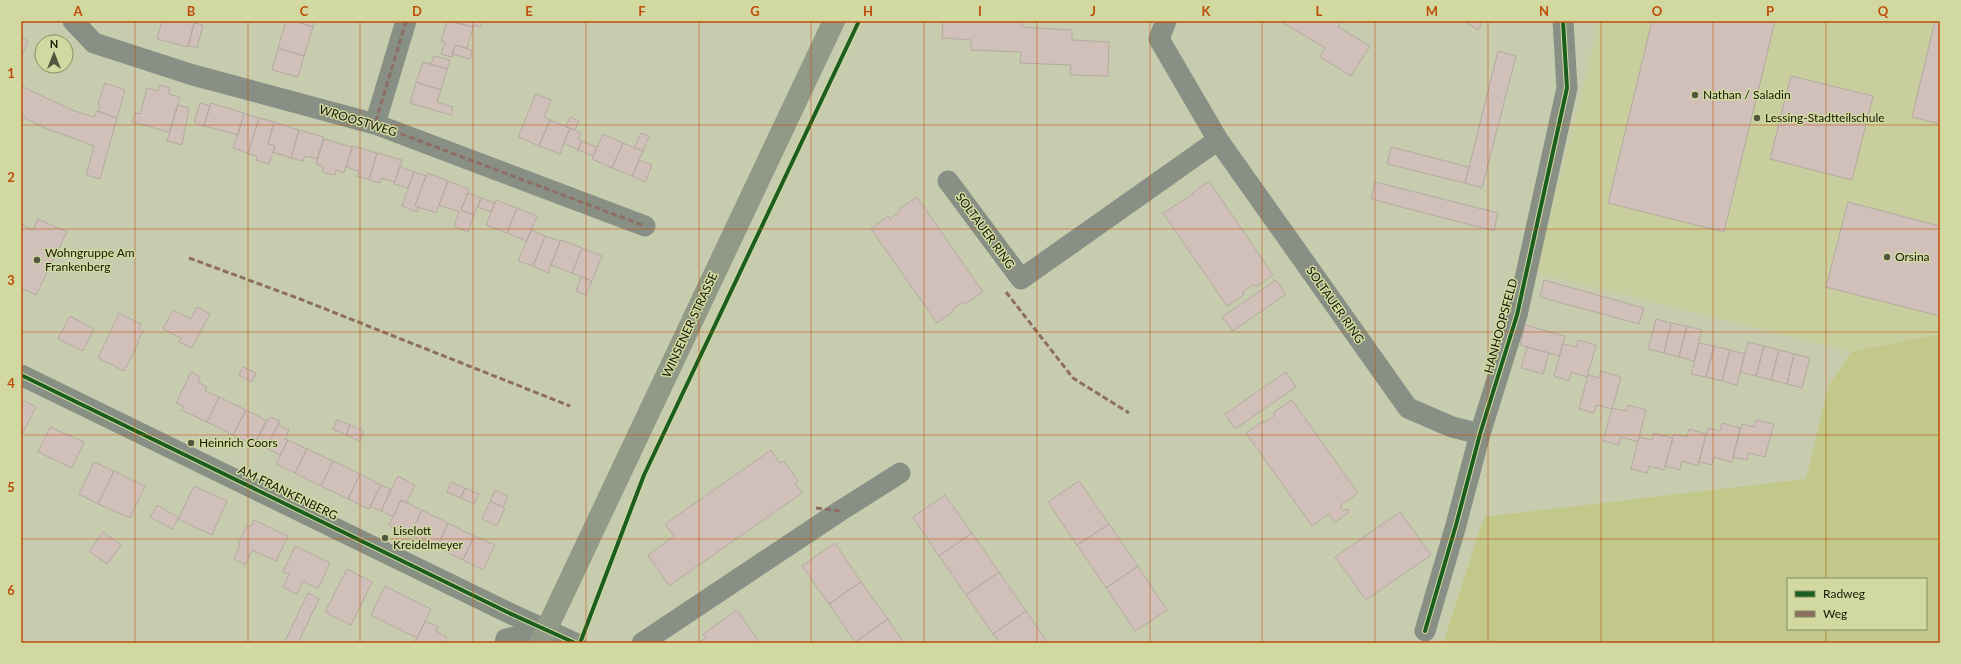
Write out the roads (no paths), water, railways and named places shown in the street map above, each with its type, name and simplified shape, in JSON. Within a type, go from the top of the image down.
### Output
[{"type":"main road","name":"WINSENER STRASSE","points":[[543,636],[834,21]]},
{"type":"street","name":"WROOSTWEG","points":[[73,21],[94,43],[193,75],[375,124],[645,226]]},
{"type":"street","points":[[375,124],[406,21]]},
{"type":"street","name":"SOLTAUER RING","points":[[1166,21],[1159,39],[1218,140],[1408,408],[1452,427],[1480,434]]},
{"type":"street","name":"HANHOOPSFELD","points":[[1425,631],[1456,525],[1480,434],[1517,315],[1567,88],[1563,21]]},
{"type":"street","name":"SOLTAUER RING","points":[[948,181],[1021,279],[1218,140]]},
{"type":"street","name":"AM FRANKENBERG","points":[[21,375],[543,636]]},
{"type":"street","points":[[642,643],[840,510],[900,473]]},
{"type":"street","points":[[504,643],[506,640],[543,636],[575,643]]},
{"type":"place","name":"Nathan / Saladin","points":[[1695,95]]},
{"type":"place","name":"Lessing-Stadtteilschule","points":[[1757,118]]},
{"type":"place","name":"Orsina","points":[[1887,257]]},
{"type":"place","name":"Wohngruppe Am Frankenberg","points":[[37,260]]},
{"type":"place","name":"Heinrich Coors","points":[[191,443]]},
{"type":"place","name":"Liselott Kreidelmeyer","points":[[385,538]]}]
